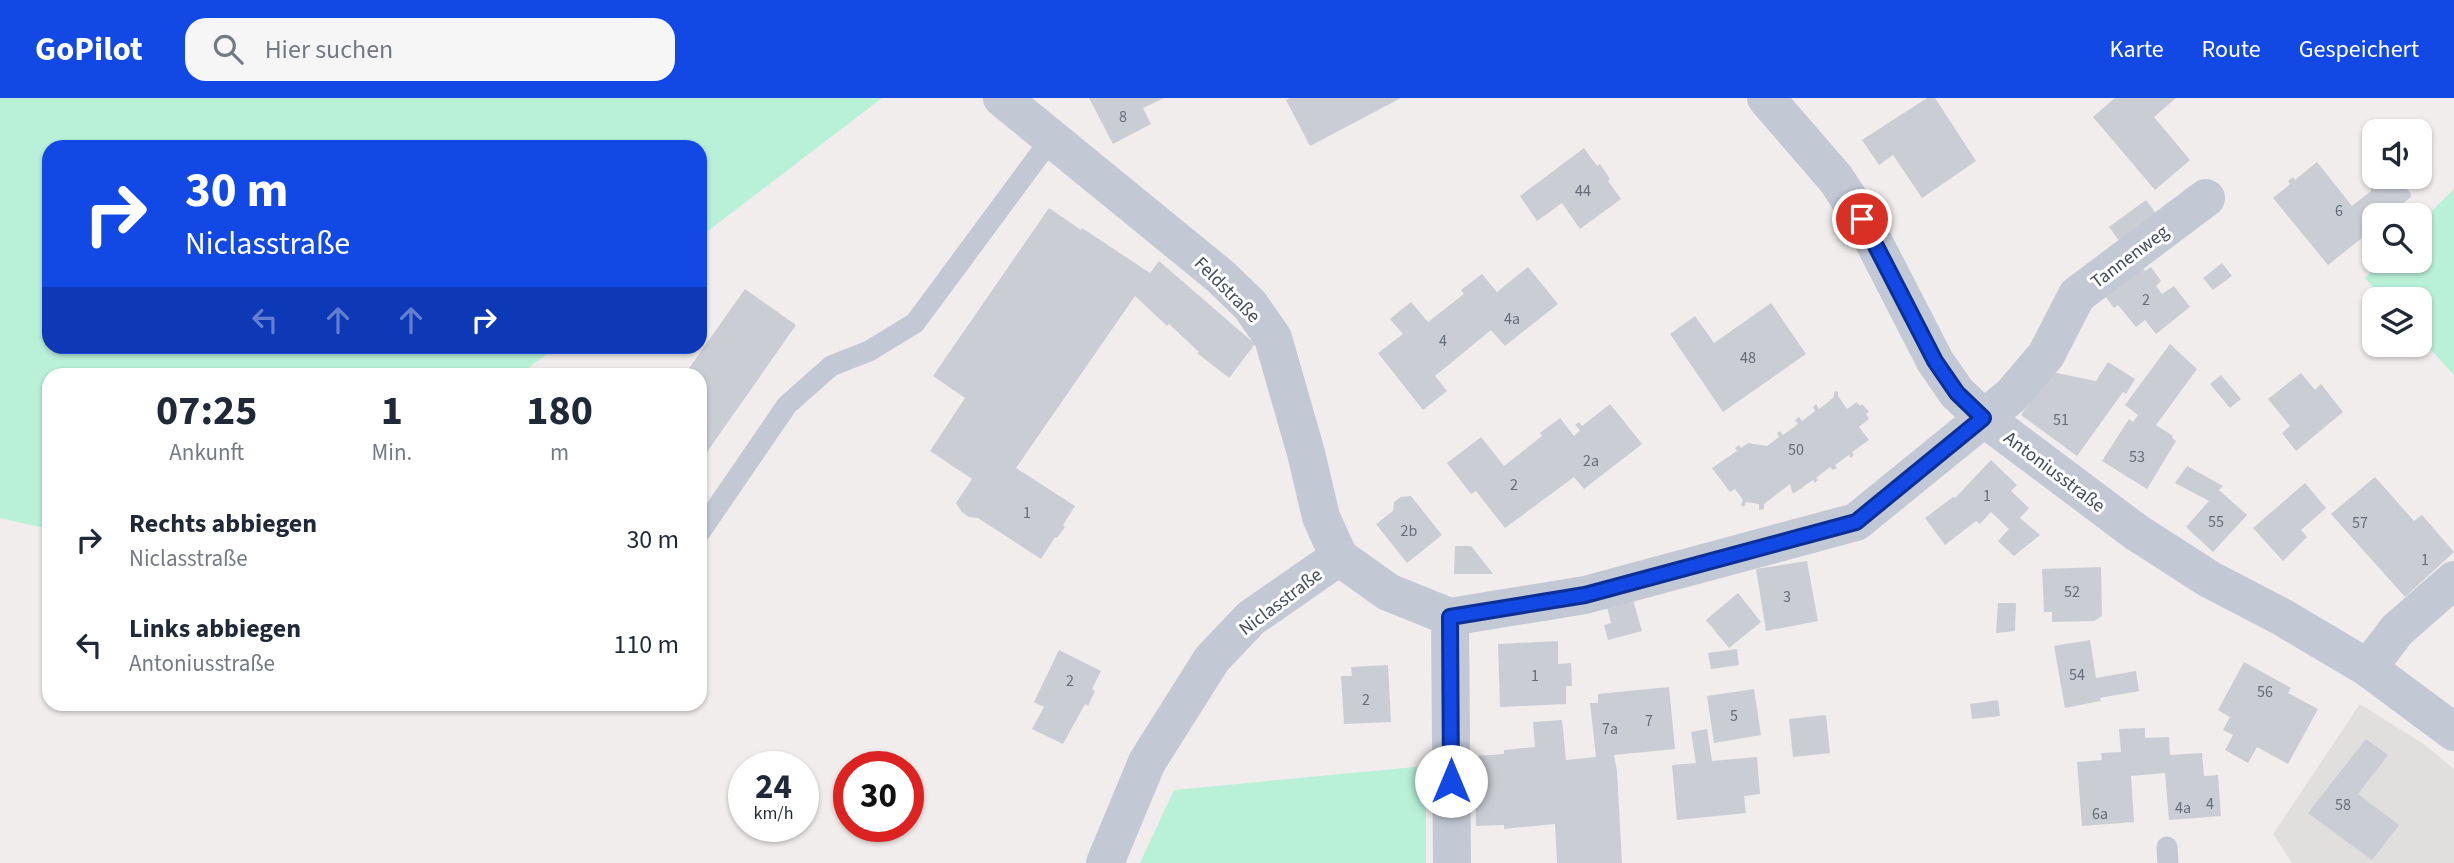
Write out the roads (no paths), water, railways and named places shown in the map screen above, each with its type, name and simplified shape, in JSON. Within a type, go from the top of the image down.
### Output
[{"type":"street","name":"Feldstraße","points":[[1002,98],[1220,276],[1251,306],[1273,338],[1321,517],[1339,558]]},
{"type":"street","name":"Antoniusstraße","points":[[1766,98],[1836,179],[1862,219],[1935,361],[1957,393],[1983,418],[2136,532],[2209,579],[2282,617],[2368,668],[2454,733]]},
{"type":"street","name":"Tannenweg","points":[[1983,418],[2011,396],[2046,355],[2077,295],[2206,198]]},
{"type":"street","points":[[1452,863],[1450,617],[1585,595],[1856,522],[1983,418]]},
{"type":"street","name":"Niclasstraße","points":[[1105,863],[1147,762],[1212,659],[1251,618],[1339,558],[1388,592],[1450,617]]},
{"type":"street","points":[[2368,668],[2396,630],[2454,580]]},
{"type":"lane","points":[[707,522],[787,405],[831,366],[869,351],[915,323],[1051,139]]}]
